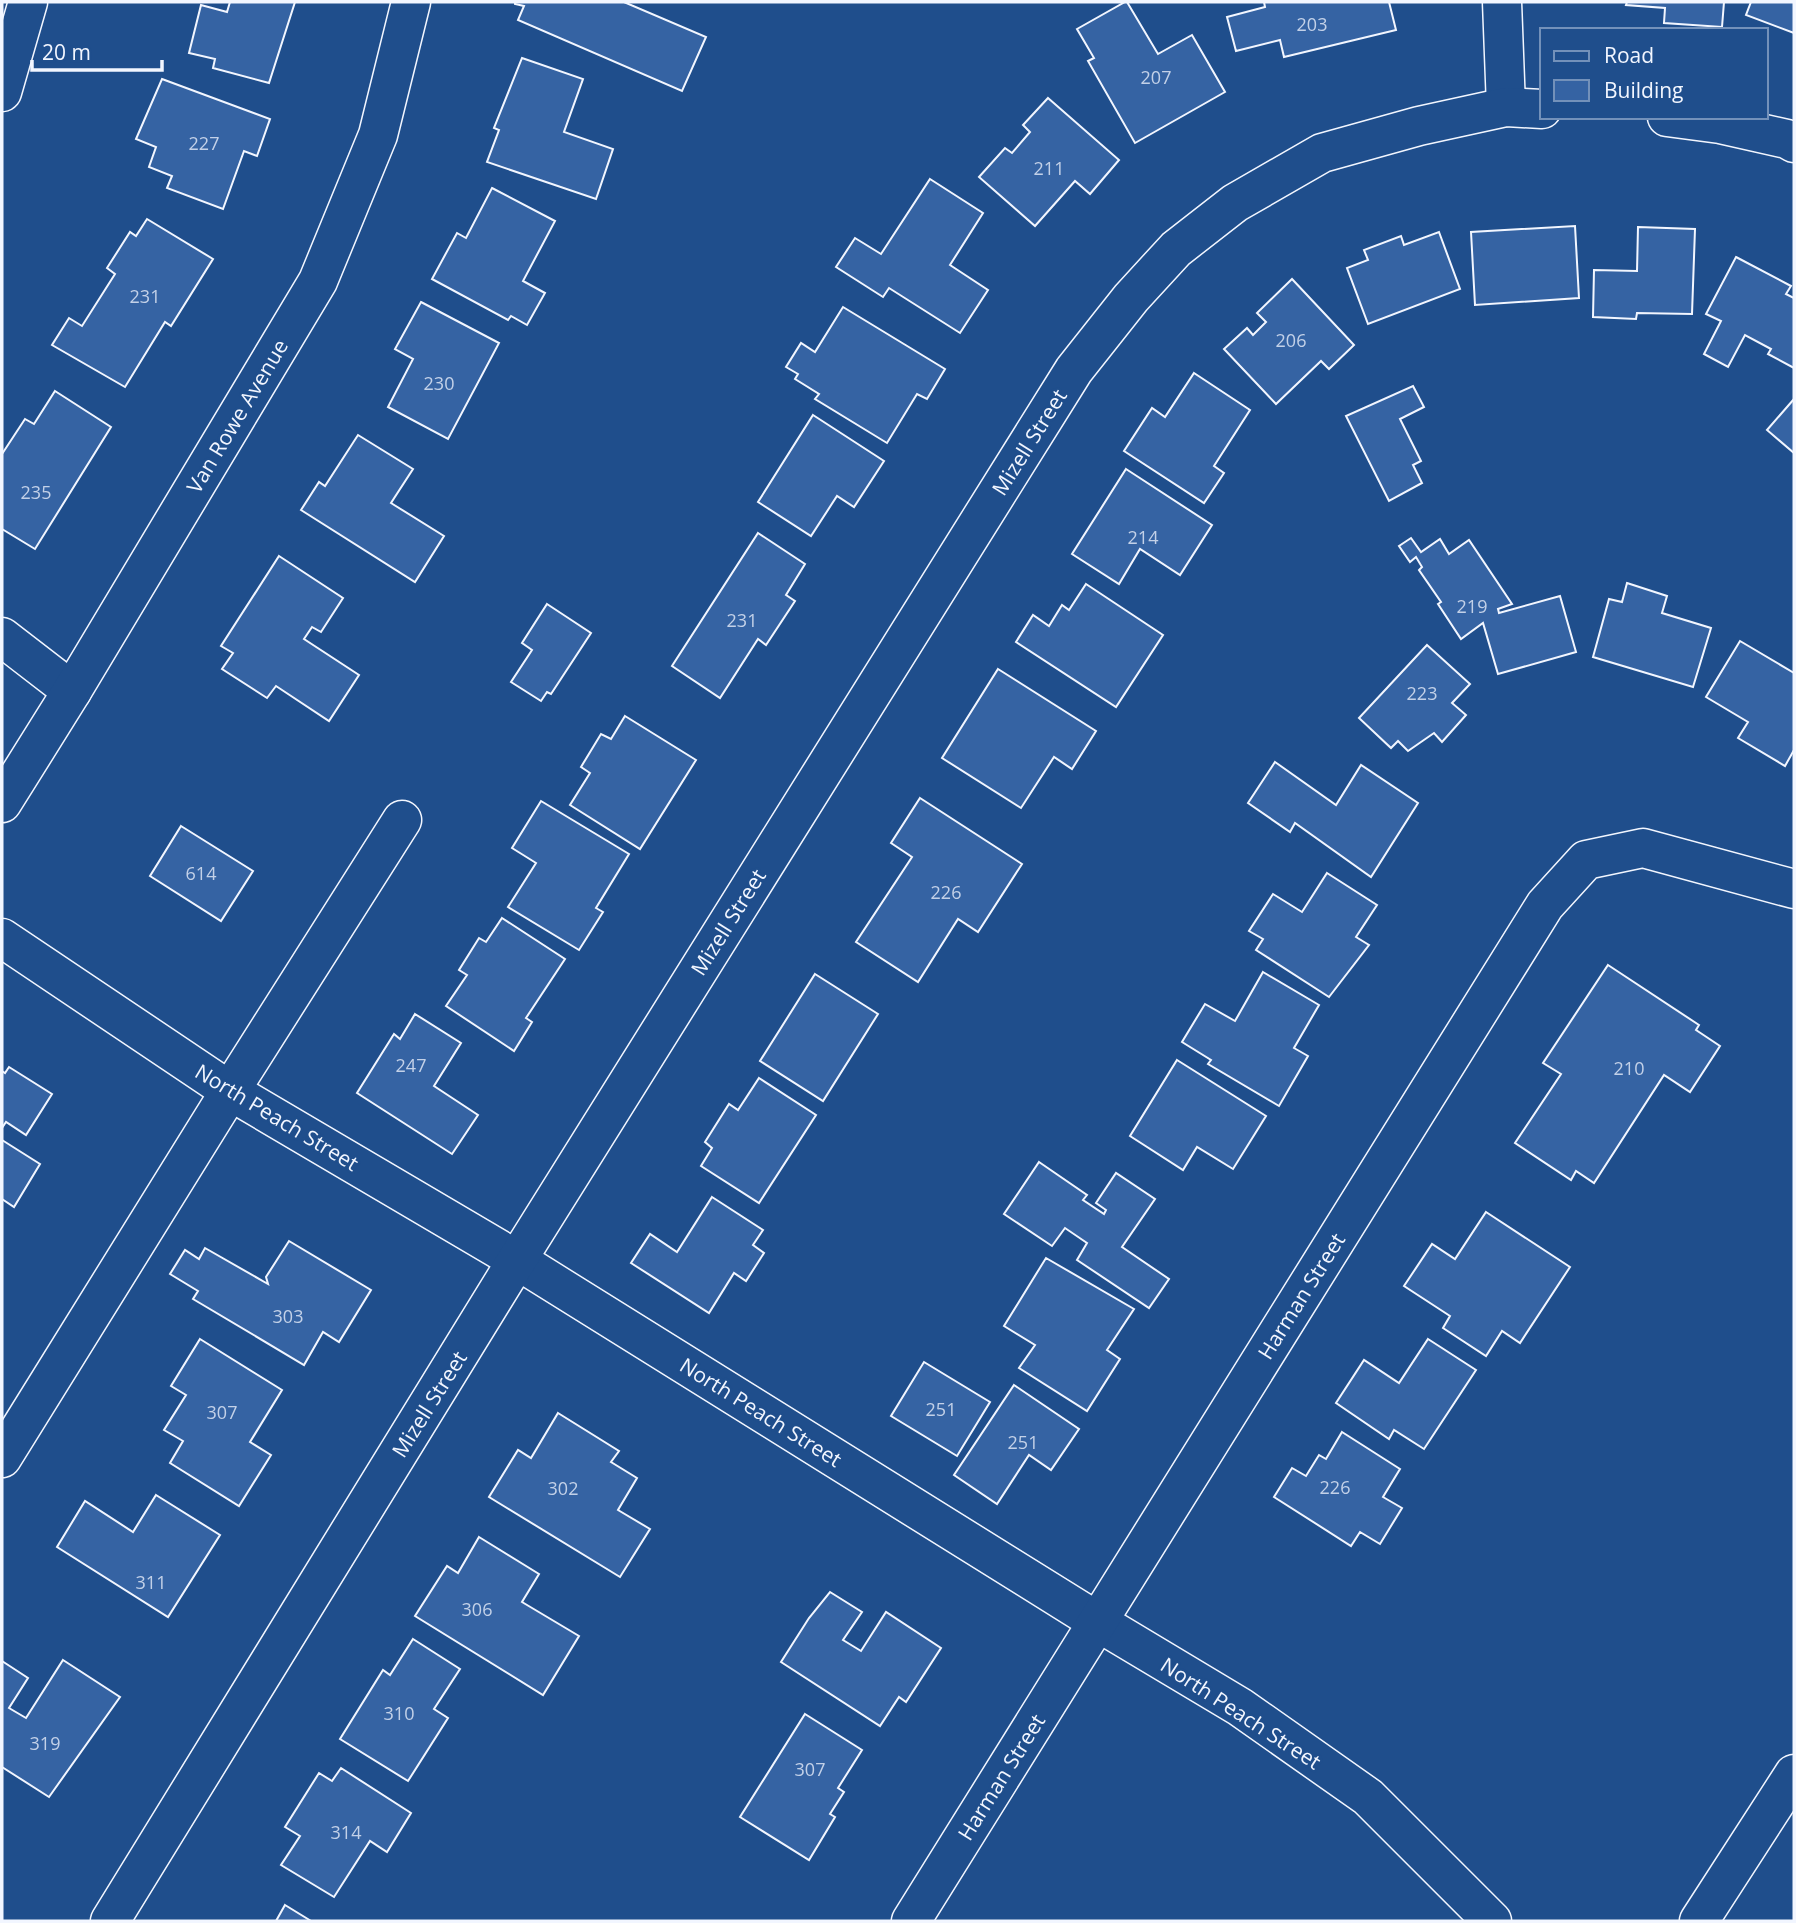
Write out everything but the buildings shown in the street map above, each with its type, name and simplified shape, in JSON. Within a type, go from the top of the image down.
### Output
[{"type":"street","points":[[2,92],[28,2]]},
{"type":"street","name":"Van Rowe Avenue","points":[[2,803],[318,281],[378,135],[411,2]]},
{"type":"street","points":[[1502,2],[1524,108]]},
{"type":"street","name":"Mizell Street","points":[[110,1921],[517,1260],[1074,370],[1131,298],[1176,249],[1235,203],[1322,153],[1419,126],[1524,108]]},
{"type":"street","points":[[1682,119],[1720,124],[1787,139],[1794,143]]},
{"type":"street","points":[[2,637],[72,691]]},
{"type":"street","points":[[2,1458],[402,820]]},
{"type":"street","name":"Harman Street","points":[[911,1921],[1545,905],[1586,860],[1643,848],[1794,889]]},
{"type":"street","name":"North Peach Street","points":[[2,938],[230,1091],[517,1260],[1098,1622],[1240,1707],[1368,1797],[1492,1921]]},
{"type":"street","points":[[1699,1921],[1794,1774]]}]
